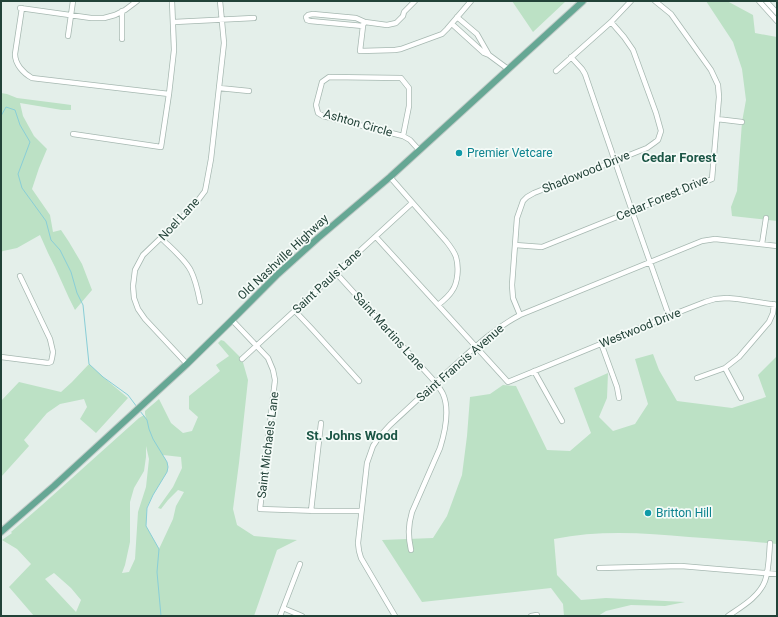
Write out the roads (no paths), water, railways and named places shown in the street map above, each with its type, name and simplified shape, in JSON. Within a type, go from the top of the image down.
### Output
[{"type":"main road","name":"Old Nashville Highway","points":[[1,532],[135,412],[288,265],[390,178],[583,1]]},
{"type":"street","points":[[68,36],[73,1]]},
{"type":"street","points":[[137,1],[125,10],[104,18],[91,18],[21,8],[15,59],[26,75],[32,78],[169,94]]},
{"type":"street","points":[[73,134],[161,147],[174,50],[172,1]]},
{"type":"street","name":"Noel Lane","points":[[186,364],[145,319],[138,309],[134,298],[133,286],[135,270],[143,255],[193,207],[205,190],[209,178],[224,43],[220,1]]},
{"type":"street","points":[[364,24],[356,18],[313,14],[308,14],[306,17],[307,20],[310,21],[364,24],[388,25],[396,23],[415,1]]},
{"type":"street","points":[[364,24],[360,51],[401,49],[442,34],[471,1]]},
{"type":"street","points":[[556,71],[611,22],[631,1]]},
{"type":"street","name":"Cedar Forest Drive","points":[[515,245],[542,247],[712,180],[718,119],[718,84],[713,74],[671,14],[655,1]]},
{"type":"street","points":[[758,1],[777,21]]},
{"type":"street","points":[[766,1],[777,12]]},
{"type":"street","points":[[122,11],[122,39]]},
{"type":"street","points":[[174,22],[254,18]]},
{"type":"street","points":[[457,18],[475,32],[489,55]]},
{"type":"street","name":"Shadowood Drive","points":[[520,315],[512,292],[512,279],[516,223],[523,202],[527,197],[534,193],[647,148],[658,140],[661,131],[633,50],[624,36],[611,22]]},
{"type":"street","points":[[452,24],[484,52],[508,69]]},
{"type":"street","points":[[469,39],[475,32]]},
{"type":"street","points":[[571,57],[585,74],[669,316]]},
{"type":"street","name":"Ashton Circle","points":[[403,136],[409,106],[409,88],[401,78],[329,77],[322,82],[316,104],[318,113],[323,116],[403,136],[410,140],[419,150]]},
{"type":"street","points":[[219,88],[250,91]]},
{"type":"street","points":[[718,119],[742,122]]},
{"type":"street","points":[[390,178],[454,252],[457,260],[456,283],[452,291],[438,305]]},
{"type":"street","name":"Saint Pauls Lane","points":[[242,359],[412,203]]},
{"type":"street","points":[[762,244],[766,218]]},
{"type":"street","points":[[376,237],[475,347]]},
{"type":"street","points":[[161,238],[191,270],[196,283],[200,302]]},
{"type":"street","name":"Saint Francis Avenue","points":[[395,616],[358,551],[366,463],[373,446],[379,437],[475,347],[494,331],[520,315],[702,241],[715,239],[777,246]]},
{"type":"street","name":"Saint Martins Lane","points":[[336,273],[436,383],[442,392],[446,403],[445,428],[440,448],[412,512],[410,520],[408,535],[410,550]]},
{"type":"street","points":[[1,357],[48,363],[51,362],[52,358],[53,352],[50,339],[20,276]]},
{"type":"street","name":"Westwood Drive","points":[[475,347],[508,382],[601,343],[715,299],[738,299],[776,304]]},
{"type":"street","points":[[697,378],[725,368],[739,357],[769,322],[776,304]]},
{"type":"street","points":[[295,311],[359,381]]},
{"type":"street","name":"Saint Michaels Lane","points":[[232,320],[268,358],[275,380],[260,509],[361,511]]},
{"type":"street","points":[[601,343],[617,387],[619,398]]},
{"type":"street","points":[[725,368],[741,398]]},
{"type":"street","points":[[534,371],[562,421]]},
{"type":"street","points":[[311,511],[320,423]]},
{"type":"street","points":[[728,616],[760,591],[765,580],[770,543]]},
{"type":"street","points":[[280,616],[300,564]]},
{"type":"street","points":[[599,568],[681,566],[777,574]]},
{"type":"street","points":[[283,608],[302,616]]},
{"type":"street","points":[[531,616],[537,615]]},
{"type":"waterway","points":[[1,116],[6,107],[15,110],[20,125],[30,142],[18,174],[22,188],[46,221],[51,240],[60,250],[71,272],[77,293],[83,305],[89,364],[103,377],[128,395],[137,407]]},
{"type":"waterway","points":[[140,411],[147,420],[153,439],[167,462],[168,467],[167,472],[147,508],[146,526],[159,549],[157,572],[161,616]]},
{"type":"place","name":"Premier Vetcare","points":[[459,153]]},
{"type":"place","name":"Britton Hill","points":[[648,513]]},
{"type":"district","name":"Cedar Forest","points":[[679,157]]},
{"type":"district","name":"St. Johns Wood","points":[[352,435]]}]
